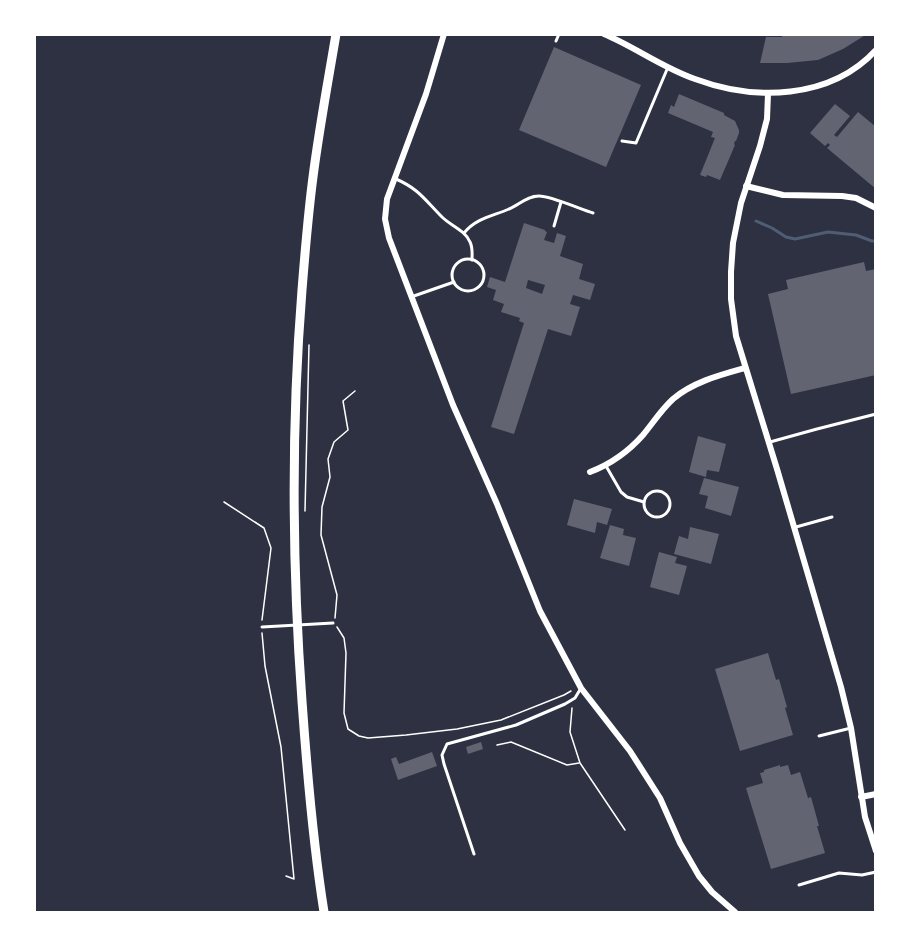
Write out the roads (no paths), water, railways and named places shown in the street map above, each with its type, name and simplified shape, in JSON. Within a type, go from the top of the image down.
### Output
[{"type":"main road","points":[[324,912],[308,785],[297,636],[294,463],[296,391],[306,247],[313,178],[336,34]]},
{"type":"street","points":[[444,34],[426,94],[387,199],[385,219],[389,238],[453,405],[497,504],[540,610],[581,688],[630,751],[660,798],[680,843],[699,876],[712,892],[735,912]]},
{"type":"street","points":[[604,34],[694,79],[748,93],[799,91],[821,85],[843,75],[876,50]]},
{"type":"street","points":[[768,94],[767,119],[741,203],[733,243],[731,298],[736,336],[841,687],[851,728],[865,817],[876,851]]},
{"type":"street","points":[[746,186],[783,195],[856,198],[876,208]]},
{"type":"street","points":[[590,472],[606,466],[621,456],[674,398],[702,381],[745,368]]},
{"type":"street","points":[[861,797],[876,794]]},
{"type":"lane","points":[[556,41],[559,34]]},
{"type":"lane","points":[[622,141],[636,143],[668,67]]},
{"type":"lane","points":[[394,178],[420,192],[442,217],[464,233],[470,241],[472,260]]},
{"type":"lane","points":[[464,233],[475,222],[510,209],[531,197],[540,196],[593,213]]},
{"type":"lane","points":[[554,226],[561,202]]},
{"type":"lane","points":[[472,260],[483,269],[484,279],[475,290],[465,291],[454,282],[453,272],[462,261],[472,260]]},
{"type":"lane","points":[[411,297],[454,282]]},
{"type":"lane","points":[[769,442],[876,414]]},
{"type":"lane","points":[[606,466],[621,492],[627,497],[644,502]]},
{"type":"lane","points":[[658,491],[666,495],[670,504],[667,513],[654,517],[646,512],[644,502],[649,494],[658,491]]},
{"type":"lane","points":[[794,527],[832,517]]},
{"type":"lane","points":[[262,627],[333,623]]},
{"type":"lane","points":[[474,854],[444,764],[442,755],[447,744],[516,725],[565,704],[575,698],[581,688]]},
{"type":"lane","points":[[819,736],[851,728]]},
{"type":"lane","points":[[799,885],[839,873],[862,875],[876,872]]},
{"type":"waterway","points":[[756,221],[786,237],[795,239],[828,232],[856,235],[876,241]]}]
